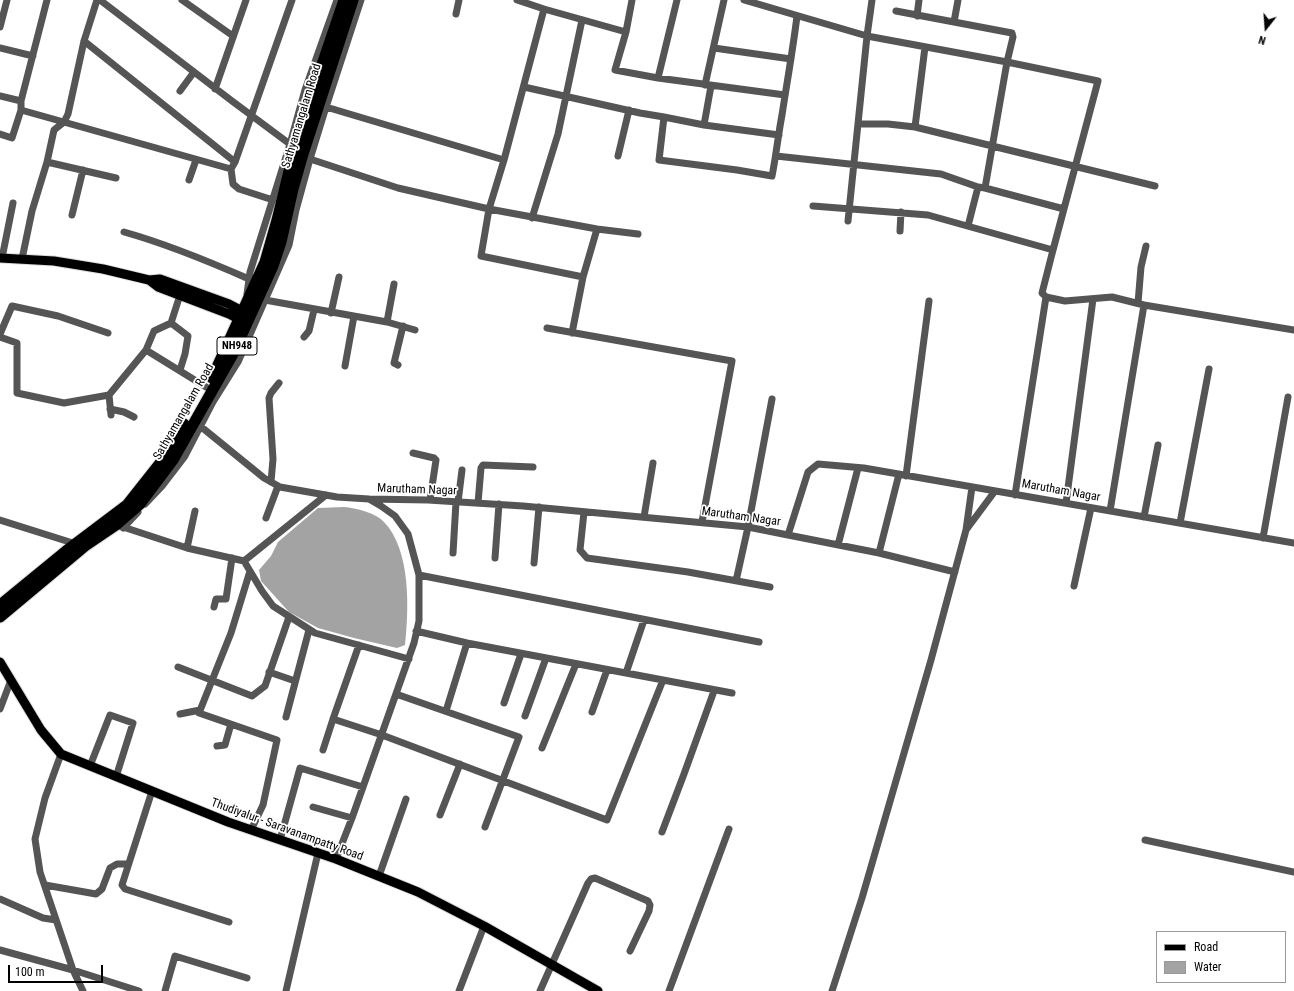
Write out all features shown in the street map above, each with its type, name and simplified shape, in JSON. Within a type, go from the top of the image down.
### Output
[{"type":"highway","name":"NH948","points":[[300,151],[312,94],[344,0]]},
{"type":"highway","name":"Sathyamangalam Road","points":[[0,617],[84,546],[120,526],[140,504],[173,460],[197,424],[233,354],[245,315],[273,266],[281,242],[300,151],[353,0]]},
{"type":"highway","name":"NH948","points":[[0,605],[127,505],[165,457],[214,375],[245,315]]},
{"type":"main road","points":[[1,258],[54,261],[149,280],[160,279],[229,304],[245,315]]},
{"type":"main road","points":[[149,280],[158,287],[229,314],[245,315]]},
{"type":"main road","name":"Thudiyalur - Saravanampatty Road","points":[[0,662],[41,730],[61,754],[228,822],[336,859],[418,892],[484,926],[598,991]]},
{"type":"street","points":[[0,27],[7,0]]},
{"type":"street","points":[[0,134],[12,138],[21,110],[21,101],[47,0]]},
{"type":"street","points":[[22,259],[32,211],[47,162],[54,130],[64,122],[68,114],[84,41],[97,0]]},
{"type":"street","points":[[100,0],[300,151],[398,188],[532,218],[638,234]]},
{"type":"street","points":[[182,0],[233,36]]},
{"type":"street","points":[[215,88],[246,0]]},
{"type":"street","points":[[273,200],[238,189],[233,184],[233,166],[292,0]]},
{"type":"street","points":[[197,424],[213,402],[238,362],[289,245],[296,210],[306,90],[337,0]]},
{"type":"street","points":[[245,315],[250,272],[273,200],[326,107],[362,0]]},
{"type":"street","points":[[456,14],[459,0]]},
{"type":"street","points":[[518,0],[544,9],[626,32]]},
{"type":"street","points":[[632,0],[626,32],[615,70],[658,78],[785,95]]},
{"type":"street","points":[[658,78],[677,0]]},
{"type":"street","points":[[704,125],[708,85],[724,0]]},
{"type":"street","points":[[744,0],[891,42],[1007,62],[1098,81],[1042,293],[1046,297],[1065,301],[1112,297],[1141,304],[1294,330]]},
{"type":"street","points":[[848,221],[872,0]]},
{"type":"street","points":[[917,16],[919,0]]},
{"type":"street","points":[[954,22],[958,0]]},
{"type":"street","points":[[544,9],[504,160],[489,209],[481,256],[583,277]]},
{"type":"street","points":[[896,11],[1012,34],[1013,37],[992,146],[981,187],[968,226]]},
{"type":"street","points":[[664,117],[659,160],[772,176],[792,59],[797,16]]},
{"type":"street","points":[[532,218],[558,134],[582,20]]},
{"type":"street","points":[[84,41],[233,166]]},
{"type":"street","points":[[915,127],[924,47]]},
{"type":"street","points":[[0,48],[33,56]]},
{"type":"street","points":[[714,48],[792,59]]},
{"type":"street","points":[[180,91],[194,72]]},
{"type":"street","points":[[524,87],[704,125],[779,135]]},
{"type":"street","points":[[0,96],[21,101]]},
{"type":"street","points":[[326,107],[504,160]]},
{"type":"street","points":[[21,110],[196,160],[233,166]]},
{"type":"street","points":[[618,156],[629,110]]},
{"type":"street","points":[[858,124],[915,127],[1155,186]]},
{"type":"street","points":[[776,156],[940,174],[981,187],[1064,209]]},
{"type":"street","points":[[188,180],[196,160]]},
{"type":"street","points":[[47,162],[116,178]]},
{"type":"street","points":[[72,215],[83,170]]},
{"type":"street","points":[[1,258],[13,203]]},
{"type":"street","points":[[813,206],[928,215],[1053,250]]},
{"type":"street","points":[[900,231],[901,212]]},
{"type":"street","points":[[572,332],[583,277],[597,229]]},
{"type":"street","points":[[124,232],[154,240],[249,279]]},
{"type":"street","points":[[1110,511],[1141,304],[1141,267],[1146,246]]},
{"type":"street","points":[[332,313],[339,277]]},
{"type":"street","points":[[387,322],[394,284]]},
{"type":"street","points":[[108,333],[58,316],[12,306],[0,336],[17,343],[17,393],[64,403],[109,396],[146,350],[154,331],[171,323],[180,295]]},
{"type":"street","points":[[1015,494],[1046,297]]},
{"type":"street","points":[[1066,503],[1093,299]]},
{"type":"street","points":[[265,300],[387,322],[415,330]]},
{"type":"street","points":[[879,553],[903,475],[929,301]]},
{"type":"street","points":[[304,337],[309,332],[314,310]]},
{"type":"street","points":[[345,366],[354,316]]},
{"type":"street","points":[[171,323],[188,336],[185,354],[180,370]]},
{"type":"street","points":[[398,365],[394,363],[403,326]]},
{"type":"street","points":[[547,328],[732,361],[702,522]]},
{"type":"street","points":[[146,350],[206,387]]},
{"type":"street","points":[[1180,523],[1209,369]]},
{"type":"street","points":[[271,482],[273,459],[269,398],[279,383]]},
{"type":"street","points":[[109,396],[110,412],[124,412],[134,417]]},
{"type":"street","points":[[1263,538],[1288,397]]},
{"type":"street","points":[[736,580],[748,527],[772,399]]},
{"type":"street","name":"Marutham Nagar","points":[[197,424],[264,478],[278,486],[326,495],[368,499],[430,500],[539,507],[748,527],[788,535],[808,472],[818,464],[903,475],[1294,543]]},
{"type":"street","points":[[1144,517],[1158,445]]},
{"type":"street","points":[[412,453],[434,458],[436,460],[430,500]]},
{"type":"street","points":[[644,517],[653,463]]},
{"type":"street","points":[[478,503],[481,468],[483,465],[533,467]]},
{"type":"street","points":[[838,545],[858,468]]},
{"type":"street","points":[[453,553],[457,502],[462,470]]},
{"type":"street","points":[[266,518],[278,486]]},
{"type":"street","points":[[832,991],[862,898],[931,660],[966,530],[972,487]]},
{"type":"street","points":[[966,530],[995,491]]},
{"type":"street","points":[[244,561],[326,495]]},
{"type":"street","points":[[336,859],[409,659],[419,621],[419,575],[408,534],[395,516],[368,499]]},
{"type":"street","points":[[495,558],[499,504]]},
{"type":"street","points":[[534,563],[539,507]]},
{"type":"street","points":[[1074,586],[1091,508]]},
{"type":"street","points":[[187,548],[195,511]]},
{"type":"street","points":[[584,512],[580,550],[587,558],[688,572],[770,587]]},
{"type":"street","points":[[0,520],[76,544]]},
{"type":"street","points":[[120,526],[187,548],[244,561],[262,592],[273,606],[309,630],[315,633],[409,659]]},
{"type":"street","points":[[788,535],[879,553],[955,572]]},
{"type":"street","points":[[214,607],[216,599],[226,598],[232,558]]},
{"type":"street","points":[[250,572],[231,633],[199,713],[277,740],[263,805],[251,830]]},
{"type":"street","points":[[419,575],[759,642]]},
{"type":"street","points":[[178,667],[252,696],[265,686],[288,617]]},
{"type":"street","points":[[626,673],[644,620]]},
{"type":"street","points":[[286,717],[309,630]]},
{"type":"street","points":[[416,631],[521,654],[663,680],[714,691],[732,693]]},
{"type":"street","points":[[446,711],[467,643]]},
{"type":"street","points":[[323,750],[359,645]]},
{"type":"street","points":[[504,703],[521,654]]},
{"type":"street","points":[[525,716],[546,658]]},
{"type":"street","points":[[542,748],[576,664]]},
{"type":"street","points":[[592,712],[607,670]]},
{"type":"street","points":[[269,672],[295,681]]},
{"type":"street","points":[[0,709],[11,680]]},
{"type":"street","points":[[333,719],[382,735],[607,820],[663,680]]},
{"type":"street","points":[[662,832],[714,691]]},
{"type":"street","points":[[396,694],[519,737],[485,826]]},
{"type":"street","points":[[180,714],[200,710]]},
{"type":"street","points":[[90,766],[110,715],[133,724],[116,776]]},
{"type":"street","points":[[217,746],[225,745],[231,724]]},
{"type":"street","points":[[61,754],[45,798],[35,840],[40,872],[72,970],[84,991]]},
{"type":"street","points":[[440,815],[460,764]]},
{"type":"street","points":[[280,840],[300,768],[363,788]]},
{"type":"street","points":[[152,791],[122,884],[125,889],[229,922]]},
{"type":"street","points":[[379,876],[406,799]]},
{"type":"street","points":[[313,807],[352,818]]},
{"type":"street","points":[[669,991],[729,829]]},
{"type":"street","points":[[1145,840],[1294,872]]},
{"type":"street","points":[[286,991],[318,853]]},
{"type":"street","points":[[45,884],[96,894],[102,889],[110,868],[117,864],[128,864]]},
{"type":"street","points":[[540,991],[553,965],[588,883],[592,879],[595,878],[648,901],[650,905],[649,911],[630,951]]},
{"type":"street","points":[[0,899],[44,918],[56,920]]},
{"type":"street","points":[[459,991],[484,926]]},
{"type":"street","points":[[0,950],[139,991]]},
{"type":"street","points":[[165,991],[175,956],[247,978]]},
{"type":"water","points":[[318,508],[354,508],[376,516],[384,522],[393,534],[404,564],[406,580],[407,615],[405,645],[397,648],[318,628],[289,612],[261,581],[259,570],[271,556],[278,542]]}]
